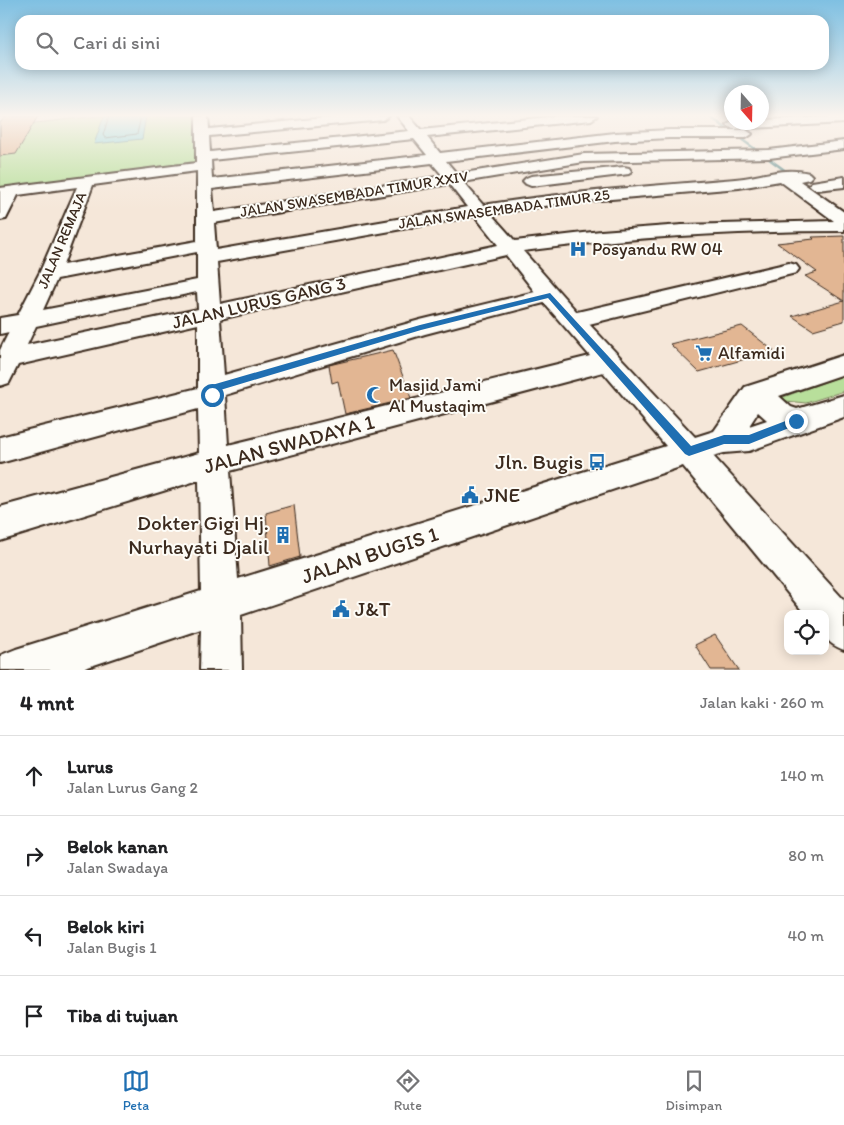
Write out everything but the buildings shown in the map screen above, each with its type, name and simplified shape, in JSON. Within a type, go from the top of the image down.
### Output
[{"type":"street","points":[[203,147],[221,603],[221,670]]},
{"type":"street","points":[[203,170],[338,147]]},
{"type":"street","points":[[427,147],[572,321],[843,626]]},
{"type":"street","points":[[203,170],[435,157],[523,147]]},
{"type":"street","points":[[756,147],[799,178],[844,204]]},
{"type":"street","name":"JALAN SWASEMBADA TIMUR XXIV","points":[[205,219],[458,185],[584,158],[764,153],[824,147]]},
{"type":"street","points":[[828,147],[844,154]]},
{"type":"street","points":[[764,153],[799,178],[844,220]]},
{"type":"street","points":[[458,185],[721,164]]},
{"type":"street","name":"JALAN REMAJA","points":[[4,367],[49,274],[87,182],[203,170]]},
{"type":"street","name":"JALAN SWASEMBADA TIMUR 25","points":[[49,274],[480,210],[574,198],[799,178],[844,182]]},
{"type":"street","points":[[0,215],[6,193],[87,182]]},
{"type":"street","name":"JALAN LURUS GANG 3","points":[[4,367],[210,314],[510,248],[564,240],[704,229],[844,226]]},
{"type":"street","points":[[572,321],[789,269]]},
{"type":"street","points":[[0,326],[208,284]]},
{"type":"street","points":[[0,450],[212,392],[420,328],[550,295]]},
{"type":"street","name":"JALAN SWADAYA 1","points":[[0,524],[242,454],[608,361]]},
{"type":"street","points":[[724,440],[755,394],[844,364]]},
{"type":"street","points":[[769,389],[765,392],[767,404],[781,415],[796,421]]},
{"type":"street","name":"JALAN BUGIS 1","points":[[16,670],[689,451],[724,440],[749,439],[796,421],[844,406]]},
{"type":"green space","points":[[0,147],[198,147],[201,165],[0,193]]},
{"type":"green space","points":[[844,375],[844,391],[806,403],[775,400]]},
{"type":"waterway","points":[[753,147],[797,179]]},
{"type":"waterway","points":[[795,178],[810,188]]},
{"type":"place","name":"Posyandu RW 04","points":[[578,249]]},
{"type":"place","name":"Alfamidi","points":[[704,353]]},
{"type":"place","name":"Masjid Jami Al Mustaqim","points":[[375,395]]},
{"type":"place","name":"Jln. Bugis","points":[[597,462]]},
{"type":"place","name":"JNE","points":[[470,495]]},
{"type":"place","name":"Dokter Gigi Hj. Nurhayati Djalil","points":[[283,535]]},
{"type":"place","name":"J&T","points":[[341,609]]},
{"type":"route","points":[[212,395],[212,389],[420,328],[550,295],[689,451],[724,440],[749,439],[796,421]]}]
